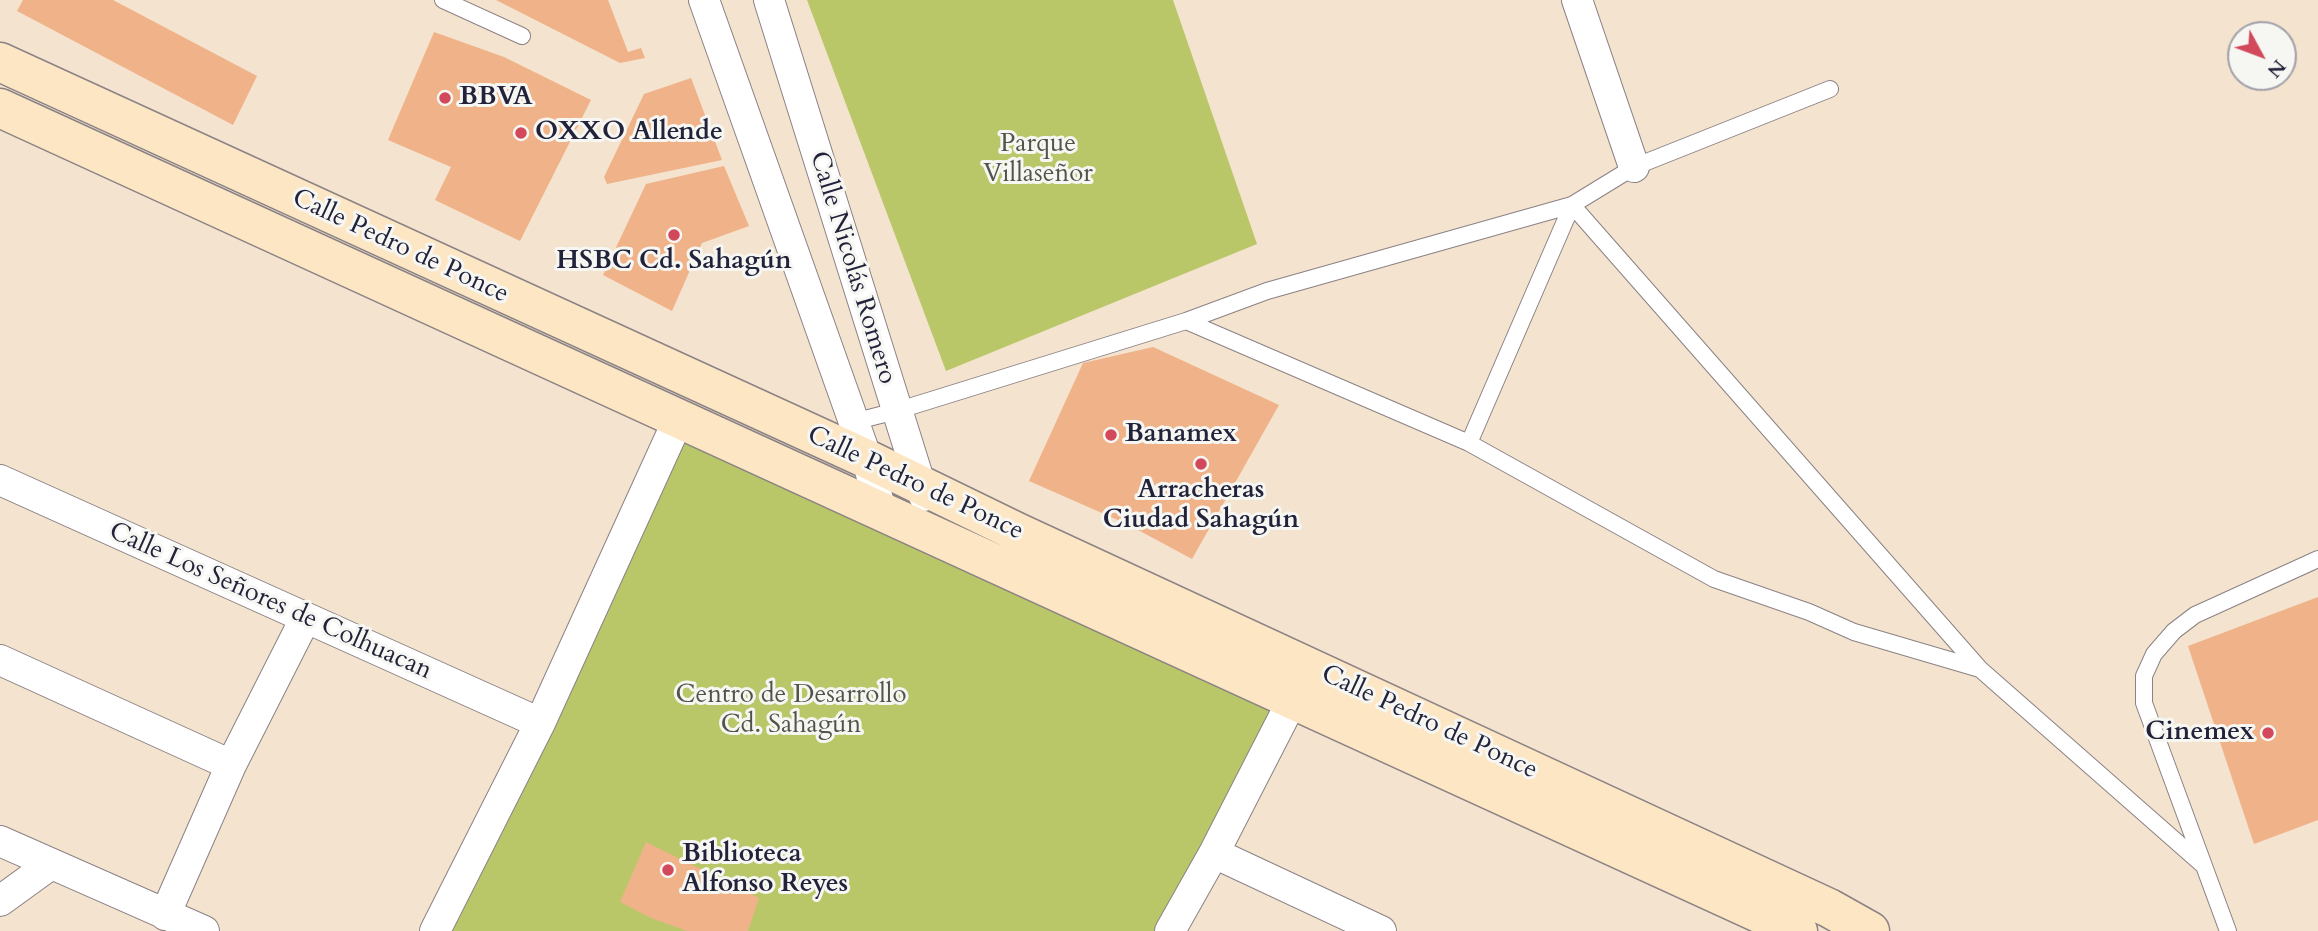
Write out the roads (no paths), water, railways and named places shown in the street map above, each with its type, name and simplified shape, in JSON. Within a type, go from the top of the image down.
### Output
[{"type":"street","name":"Calle Nicolás Romero","points":[[704,0],[867,459],[881,511]]},
{"type":"street","name":"Calle Nicolás Romero","points":[[769,0],[937,536]]},
{"type":"street","points":[[1577,0],[1634,167]]},
{"type":"street","name":"Calle Pedro de Ponce","points":[[0,62],[867,459],[1829,908],[1870,931]]},
{"type":"street","name":"Calle Pedro de Ponce","points":[[0,108],[1798,931]]},
{"type":"street","points":[[435,931],[540,723],[679,418]]},
{"type":"street","name":"Calle Los Señores de Colhuacan","points":[[0,480],[540,723]]},
{"type":"street","points":[[165,915],[231,765],[305,619]]},
{"type":"street","points":[[0,660],[231,765]]},
{"type":"street","points":[[1170,931],[1214,853],[1293,699]]},
{"type":"street","points":[[0,841],[204,931]]},
{"type":"street","points":[[1214,853],[1381,931]]},
{"type":"street","points":[[0,901],[51,864]]},
{"type":"lane","points":[[443,0],[522,36]]},
{"type":"lane","points":[[853,422],[1186,321],[1267,291],[1572,205],[1634,167],[1830,89]]},
{"type":"lane","points":[[1469,443],[1572,205]]},
{"type":"lane","points":[[1572,205],[1980,669],[2203,865]]},
{"type":"lane","points":[[1186,321],[1469,443],[1714,579],[1809,612],[1854,632],[1980,669]]},
{"type":"lane","points":[[2228,931],[2144,703],[2144,676],[2154,654],[2174,631],[2195,615],[2318,559]]},
{"type":"place","name":"BBVA","points":[[445,98]]},
{"type":"place","name":"OXXO Allende","points":[[521,133]]},
{"type":"place","name":"HSBC Cd. Sahagún","points":[[674,235]]},
{"type":"place","name":"Banamex","points":[[1111,435]]},
{"type":"place","name":"Arracheras Ciudad Sahagún","points":[[1201,464]]},
{"type":"place","name":"Cinemex","points":[[2268,733]]},
{"type":"place","name":"Biblioteca Alfonso Reyes","points":[[668,870]]},
{"type":"park label","name":"Parque Villaseñor","points":[[1038,160]]},
{"type":"park label","name":"Centro de Desarrollo Cd. Sahagún","points":[[791,711]]}]
